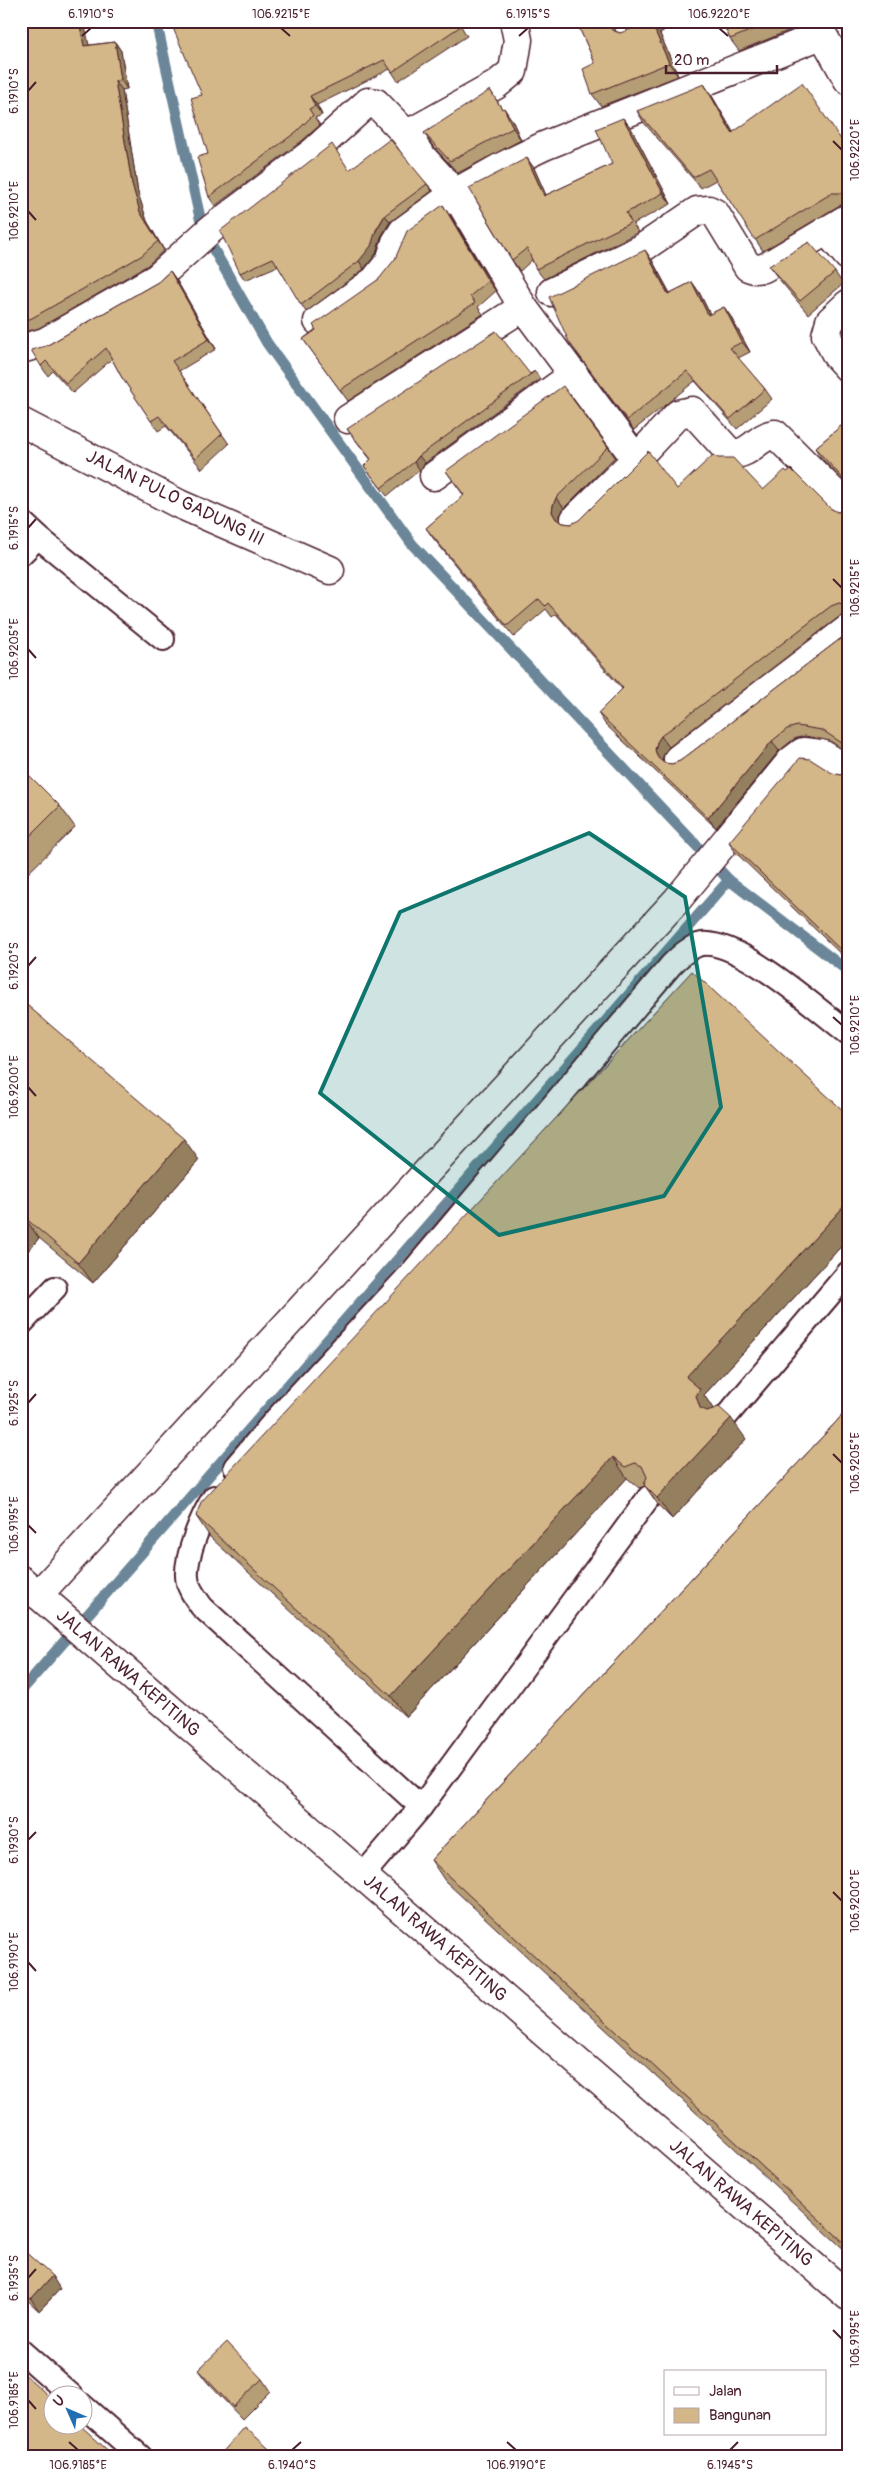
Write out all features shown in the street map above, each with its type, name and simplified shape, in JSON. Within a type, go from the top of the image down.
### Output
[{"type":"street","points":[[405,132],[417,129],[496,85],[513,71],[518,40],[514,21]]},
{"type":"street","points":[[318,321],[375,280],[390,261],[396,242],[403,231],[455,193],[544,146],[818,28],[848,80]]},
{"type":"street","points":[[21,349],[45,342],[157,278],[210,230],[312,153],[368,102],[376,103],[405,132],[420,156],[455,193],[523,308],[636,459]]},
{"type":"street","points":[[552,292],[641,249],[697,211],[709,210],[715,213],[748,267],[754,269],[764,268],[837,224],[848,256]]},
{"type":"street","points":[[848,304],[830,321],[826,334],[838,356],[848,368]]},
{"type":"street","points":[[348,419],[523,308]]},
{"type":"street","points":[[434,476],[574,374]]},
{"type":"street","points":[[575,519],[636,459],[678,414],[692,411],[731,454],[740,455],[749,451],[765,435],[775,434],[848,507]]},
{"type":"street","name":"JALAN PULO GADUNG III","points":[[21,422],[179,504],[330,570]]},
{"type":"street","points":[[678,758],[848,629]]},
{"type":"street","points":[[38,1595],[677,900],[791,761],[803,752],[822,754],[848,770]]},
{"type":"street","name":"JALAN RAWA KEPITING","points":[[38,1595],[848,2296]]},
{"type":"lane","points":[[21,521],[38,537],[164,639]]},
{"type":"lane","points":[[21,554],[38,537]]},
{"type":"lane","points":[[421,1807],[202,1607],[188,1583],[187,1561],[208,1506],[236,1465],[411,1273],[684,952],[702,944],[723,946],[746,956],[848,1033]]},
{"type":"lane","points":[[724,1419],[848,1273]]},
{"type":"lane","points":[[21,1324],[55,1288]]},
{"type":"lane","points":[[363,1875],[421,1807],[649,1497]]},
{"type":"lane","points":[[21,2351],[61,2386]]},
{"type":"lane","points":[[92,2414],[141,2457]]},
{"type":"highlighted area","points":[[589,833],[685,897],[721,1107],[664,1196],[499,1235],[320,1093],[400,912]]},
{"type":"building","points":[[21,21],[79,21],[84,46],[115,42],[121,80],[115,81],[132,184],[140,212],[158,241],[141,256],[32,318],[21,322]]},
{"type":"building","points":[[170,21],[458,21],[461,26],[392,72],[384,60],[310,96],[315,106],[309,109],[313,115],[296,132],[209,197],[197,157],[208,154],[191,98],[202,95]]},
{"type":"building","points":[[576,21],[607,21],[612,30],[620,33],[651,22],[669,63],[592,94],[583,69],[595,63]]},
{"type":"building","points":[[722,21],[774,21],[730,39]]},
{"type":"building","points":[[838,21],[848,21],[848,23],[841,29]]},
{"type":"building","points":[[802,83],[842,141],[848,137],[848,191],[845,193],[832,193],[755,240],[709,169],[693,177],[637,111],[704,84],[732,133]]},
{"type":"building","points":[[490,90],[502,109],[504,108],[513,128],[450,161],[424,133]]},
{"type":"building","points":[[623,118],[663,193],[626,213],[631,222],[626,225],[536,269],[527,248],[512,260],[469,188],[527,158],[544,196],[612,164],[596,129]]},
{"type":"building","points":[[390,139],[427,184],[385,215],[376,230],[371,246],[359,261],[301,305],[273,258],[240,273],[220,231],[332,144],[349,170]]},
{"type":"building","points":[[443,205],[488,281],[470,296],[475,303],[340,390],[303,339],[316,330],[313,325],[379,279],[395,259],[407,231]]},
{"type":"building","points":[[809,242],[835,272],[800,301],[769,266]]},
{"type":"building","points":[[645,250],[668,294],[692,282],[708,315],[724,307],[742,342],[730,348],[765,389],[730,419],[687,371],[627,420],[569,342],[549,297]]},
{"type":"building","points":[[170,271],[209,339],[172,361],[222,434],[195,459],[159,416],[151,421],[121,376],[106,348],[66,383],[46,361],[41,366],[31,350],[46,346],[158,282]]},
{"type":"building","points":[[496,331],[530,374],[535,371],[419,456],[381,488],[364,466],[371,459],[347,429]]},
{"type":"building","points":[[563,386],[608,447],[556,498],[552,512],[556,519],[563,523],[571,524],[579,520],[648,451],[677,489],[713,455],[718,458],[733,458],[763,490],[785,470],[787,472],[791,469],[830,508],[837,512],[848,510],[848,605],[839,603],[831,606],[661,736],[655,750],[658,758],[664,763],[672,764],[680,761],[848,633],[848,747],[822,730],[797,726],[787,729],[772,741],[708,818],[598,713],[623,688],[548,603],[545,606],[539,599],[507,626],[426,528],[464,495],[446,471]]},
{"type":"building","points":[[848,420],[848,484],[815,448]]},
{"type":"building","points":[[800,758],[810,759],[832,773],[841,775],[848,773],[848,957],[729,842]]},
{"type":"building","points":[[21,767],[60,806],[21,845]]},
{"type":"building","points":[[692,971],[848,1115],[848,1202],[686,1377],[700,1389],[696,1396],[700,1408],[707,1411],[719,1407],[731,1418],[657,1498],[644,1485],[647,1477],[642,1466],[635,1463],[625,1467],[613,1457],[391,1696],[196,1516],[201,1502]]},
{"type":"building","points":[[21,1000],[184,1139],[78,1263],[24,1217],[21,1221]]},
{"type":"building","points":[[848,1409],[848,2246],[431,1860]]},
{"type":"building","points":[[21,2248],[52,2276],[31,2299],[21,2290]]},
{"type":"building","points":[[227,2342],[262,2379],[233,2407],[198,2370]]},
{"type":"building","points":[[21,2371],[42,2390],[42,2436],[92,2436],[115,2457],[21,2457]]},
{"type":"building","points":[[245,2427],[278,2457],[218,2457]]},
{"type":"waterway","points":[[156,21],[203,231],[267,343],[412,544],[729,880],[848,971]]},
{"type":"waterway","points":[[21,1691],[729,880]]}]
